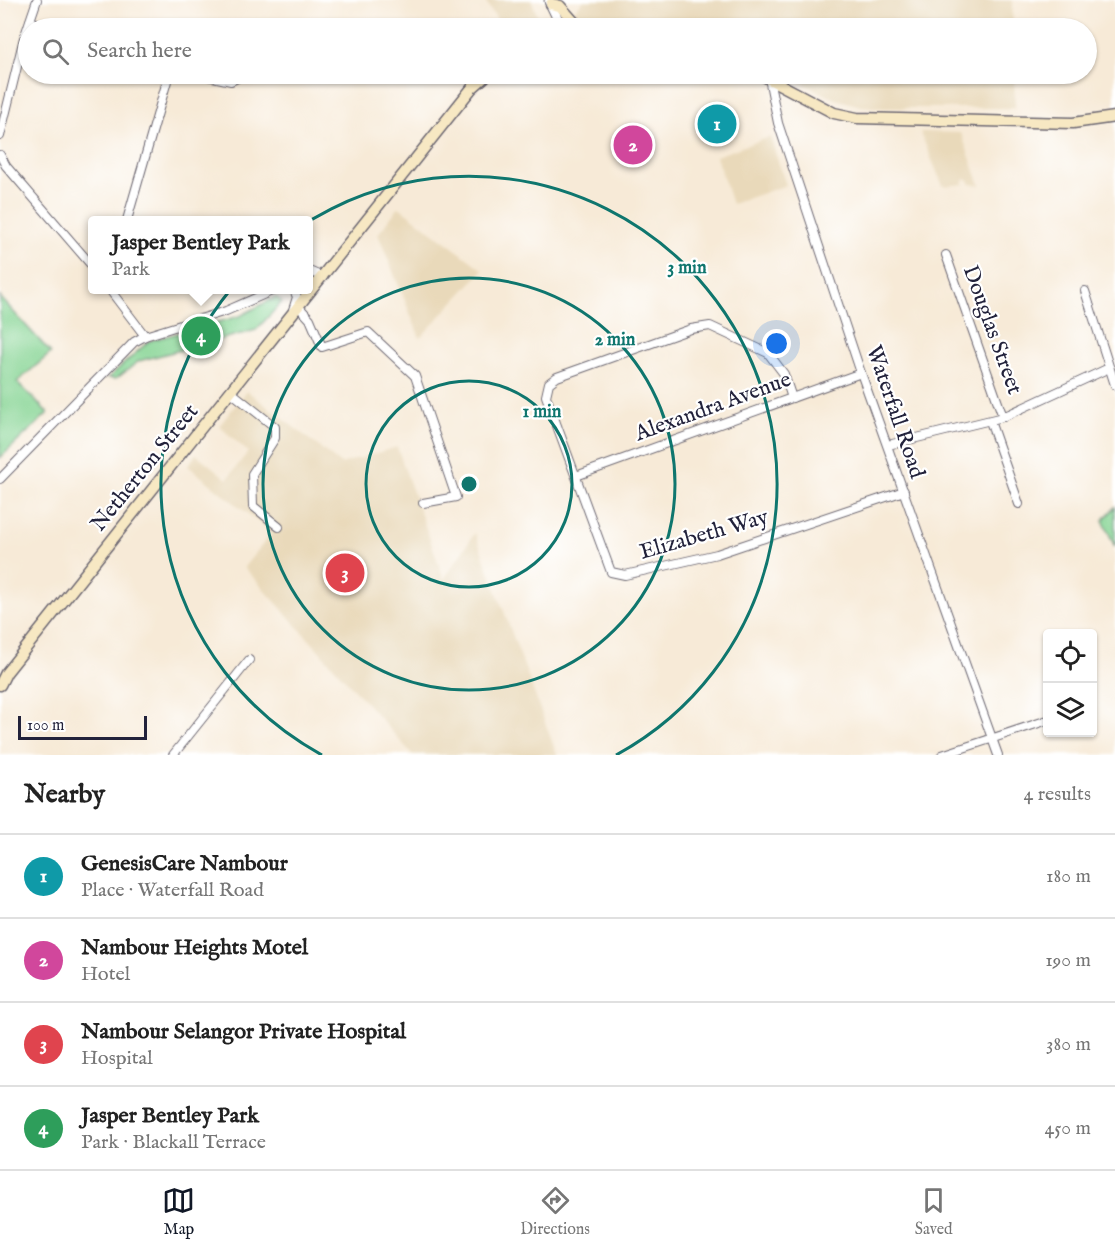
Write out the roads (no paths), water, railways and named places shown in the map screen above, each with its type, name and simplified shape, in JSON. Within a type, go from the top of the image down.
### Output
[{"type":"main road","points":[[550,2],[560,6],[570,18]]},
{"type":"main road","name":"Netherton Street","points":[[316,280],[477,84]]},
{"type":"main road","points":[[780,84],[834,113],[857,118],[1073,123],[1115,117]]},
{"type":"main road","name":"Netherton Street","points":[[0,685],[3,673],[231,392],[307,294]]},
{"type":"street","points":[[31,18],[37,0]]},
{"type":"street","points":[[550,2],[557,18]]},
{"type":"street","points":[[0,136],[18,67]]},
{"type":"street","points":[[128,216],[166,84]]},
{"type":"street","name":"Waterfall Road","points":[[767,84],[861,373],[998,755]]},
{"type":"street","points":[[0,155],[6,166],[88,256]]},
{"type":"street","name":"Douglas Street","points":[[946,255],[1004,417]]},
{"type":"street","points":[[1085,291],[1115,385]]},
{"type":"street","points":[[113,294],[145,336]]},
{"type":"street","points":[[0,479],[134,342],[145,336],[226,311],[265,294]]},
{"type":"street","points":[[291,317],[297,297],[296,294]]},
{"type":"street","points":[[299,307],[308,315],[321,346],[368,332],[415,376],[456,497],[423,503]]},
{"type":"street","points":[[576,476],[546,396],[549,383],[557,377],[691,330],[710,326],[768,352],[784,374],[792,398]]},
{"type":"street","points":[[888,445],[1004,417],[1109,368]]},
{"type":"street","name":"Alexandra Avenue","points":[[576,476],[861,373]]},
{"type":"street","points":[[231,392],[274,427],[276,438],[252,474],[252,506],[279,527]]},
{"type":"street","points":[[990,421],[1019,504]]},
{"type":"street","name":"Elizabeth Way","points":[[576,476],[604,558],[611,572],[625,575],[717,554],[904,491]]},
{"type":"street","points":[[173,755],[249,660]]},
{"type":"street","points":[[942,755],[1043,721]]},
{"type":"place","name":"GenesisCare Nambour","points":[[717,124]]},
{"type":"place","name":"Nambour Heights Motel","points":[[633,145]]},
{"type":"place","name":"Jasper Bentley Park","points":[[201,336]]},
{"type":"place","name":"Nambour Selangor Private Hospital","points":[[345,573]]}]
